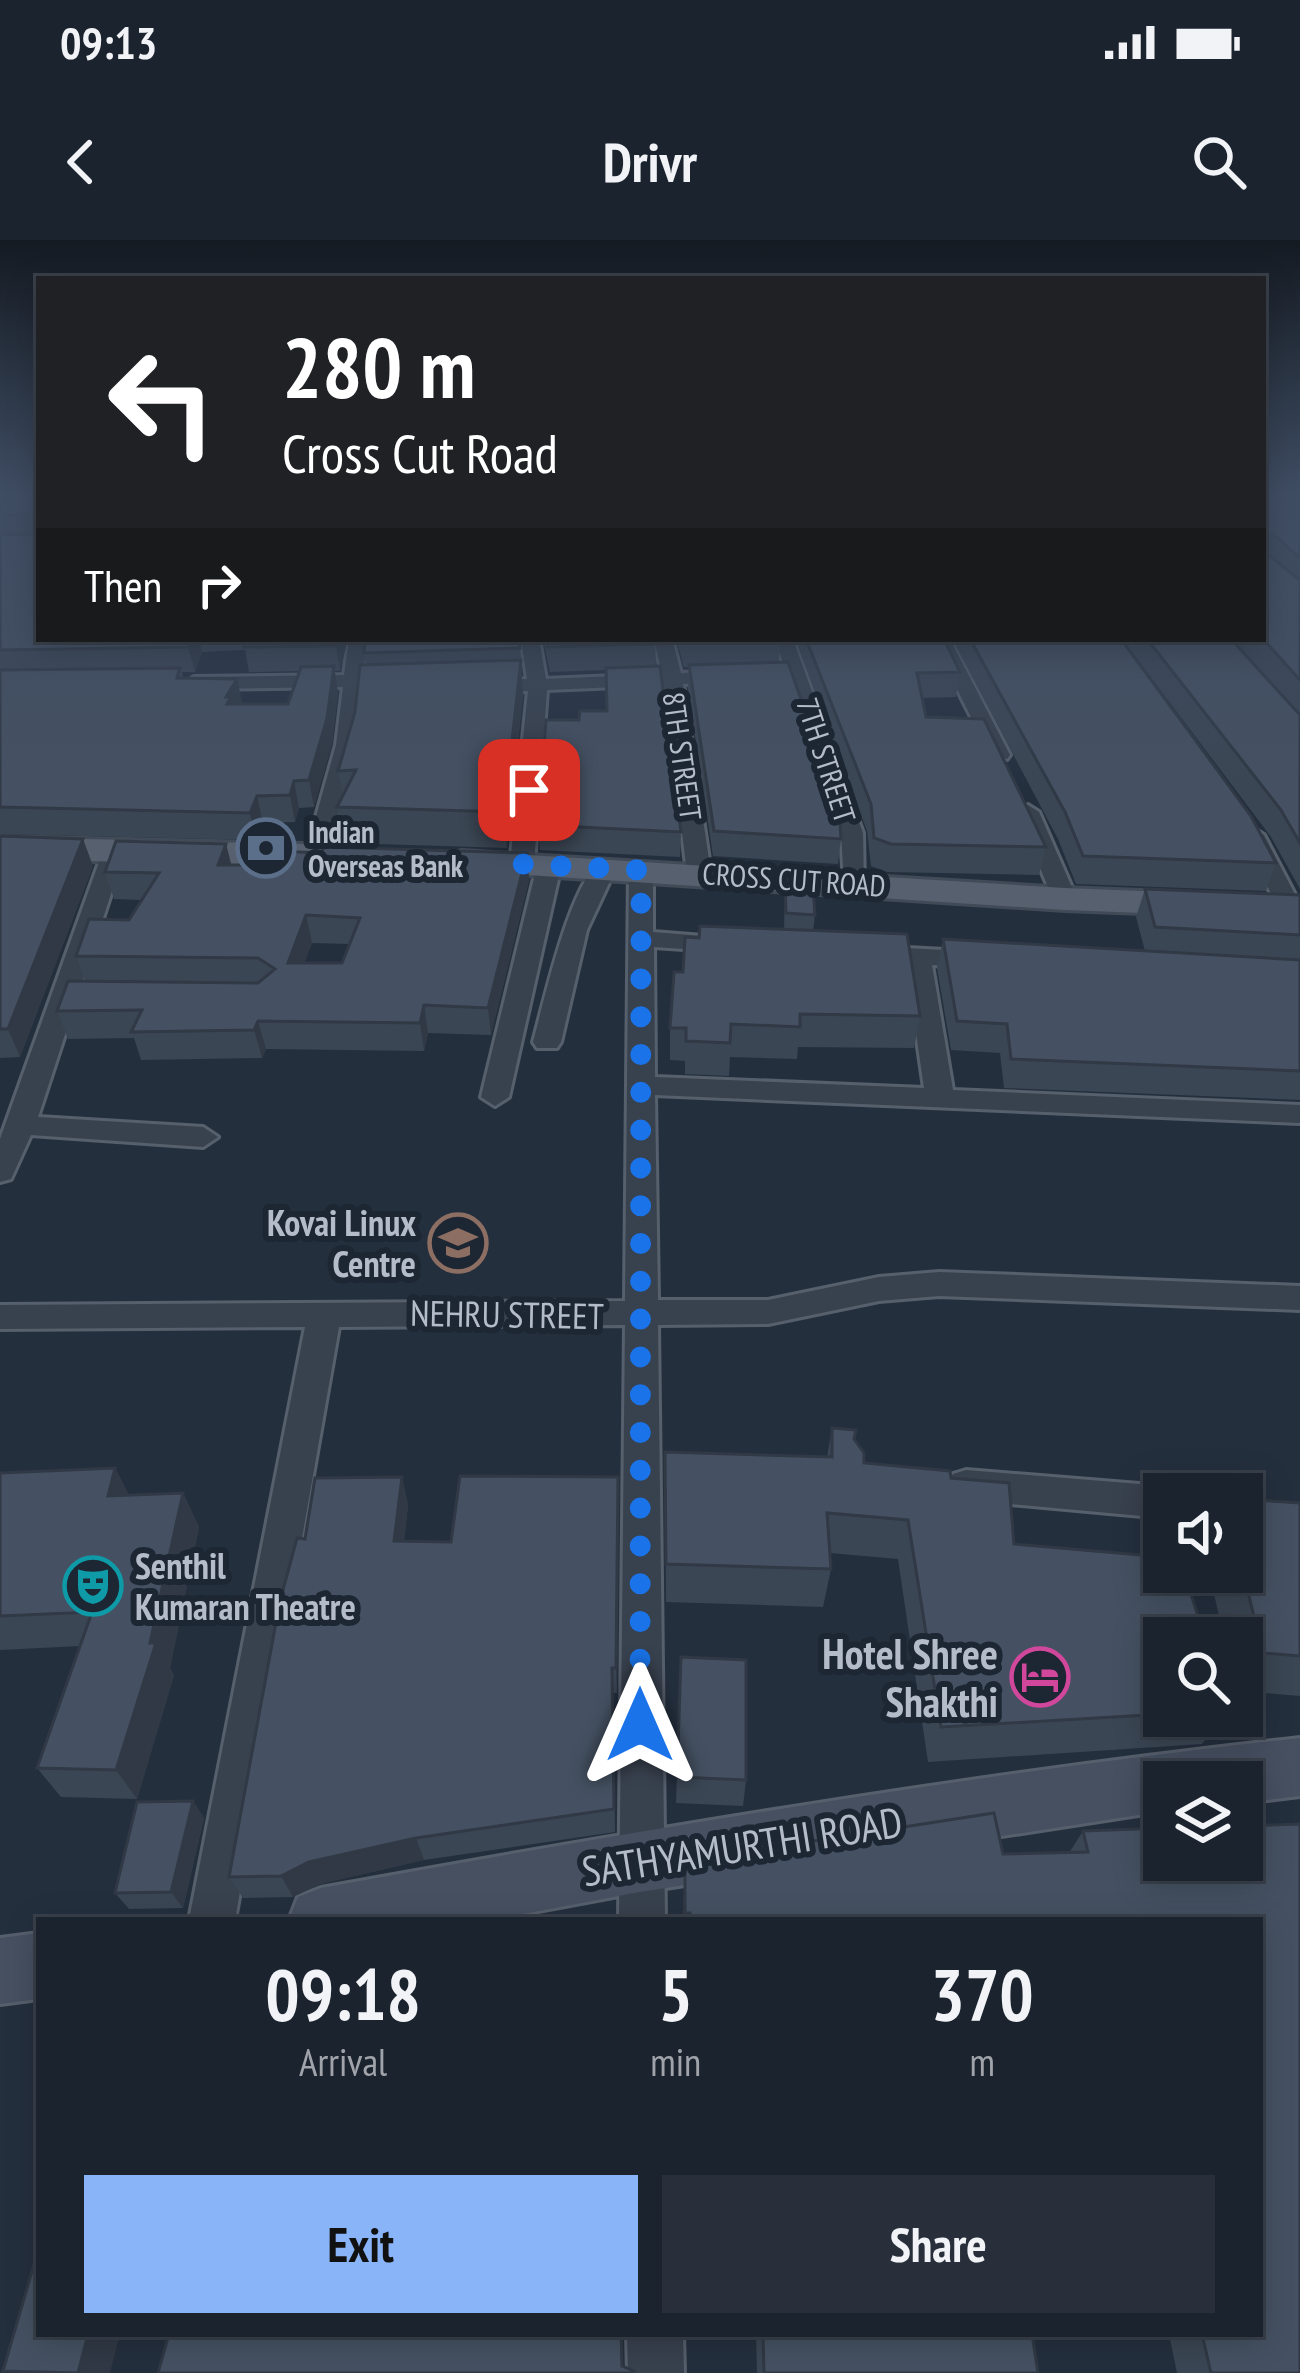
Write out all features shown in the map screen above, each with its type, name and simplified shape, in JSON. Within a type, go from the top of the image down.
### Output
[{"type":"main road","points":[[0,848],[392,858]]},
{"type":"main road","name":"CROSS CUT ROAD","points":[[435,860],[1295,908]]},
{"type":"main road","name":"SATHYAMURTHI ROAD","points":[[1263,1771],[1300,1767]]},
{"type":"main road","name":"SATHYAMURTHI ROAD","points":[[354,1917],[641,1891],[1143,1787]]},
{"type":"main road","points":[[0,1972],[36,1966]]},
{"type":"street","points":[[316,856],[346,745],[358,642]]},
{"type":"street","points":[[495,1097],[535,865],[538,686],[531,642]]},
{"type":"street","name":"8TH STREET","points":[[664,642],[674,680],[699,873]]},
{"type":"street","name":"7TH STREET","points":[[785,642],[852,833],[856,884]]},
{"type":"street","points":[[942,642],[1018,791],[1065,898]]},
{"type":"street","points":[[468,687],[799,674]]},
{"type":"street","points":[[166,683],[374,688]]},
{"type":"street","points":[[1243,821],[1295,908]]},
{"type":"street","points":[[0,1172],[76,996],[114,850]]},
{"type":"street","points":[[547,1042],[574,930],[604,868]]},
{"type":"street","points":[[641,870],[641,1891]]},
{"type":"street","points":[[641,939],[756,946]]},
{"type":"street","points":[[848,952],[1009,962]]},
{"type":"street","points":[[918,957],[940,1099]]},
{"type":"street","points":[[640,1085],[1300,1114]]},
{"type":"street","points":[[21,1125],[203,1137]]},
{"type":"street","name":"NEHRU STREET","points":[[0,1317],[768,1312],[879,1289],[939,1284],[1300,1298]]},
{"type":"street","points":[[213,1917],[326,1312]]},
{"type":"street","points":[[937,1483],[1143,1500]]},
{"type":"street","points":[[655,2337],[656,2373]]},
{"type":"building","points":[[0,594],[36,594],[36,642],[190,642],[188,647],[0,650]]},
{"type":"building","points":[[1266,594],[1300,594],[1300,680],[1266,642]]},
{"type":"building","points":[[245,642],[337,642],[336,646],[244,647]]},
{"type":"building","points":[[365,642],[519,642],[520,648],[364,653]]},
{"type":"building","points":[[547,642],[656,644],[548,647]]},
{"type":"building","points":[[807,642],[945,642],[960,672],[917,673],[926,717],[984,719],[1046,847],[891,844],[874,838],[871,804]]},
{"type":"building","points":[[972,642],[1123,642],[1251,816],[1276,863],[1083,856],[1065,812]]},
{"type":"building","points":[[1149,642],[1234,642],[1300,715],[1300,843],[1281,810]]},
{"type":"building","points":[[521,660],[504,812],[337,807],[356,770],[338,771],[355,712],[360,665]]},
{"type":"building","points":[[788,662],[839,809],[841,839],[714,831],[689,665]]},
{"type":"building","points":[[334,666],[327,718],[309,780],[294,781],[290,795],[257,796],[250,813],[0,807],[0,670],[180,668],[177,678],[237,679],[227,704],[288,704],[301,667]]},
{"type":"building","points":[[660,666],[681,832],[538,825],[546,720],[579,720],[580,711],[607,711],[606,668]]},
{"type":"building","points":[[0,836],[83,839],[8,1029],[0,1029]]},
{"type":"building","points":[[116,841],[226,844],[218,865],[272,865],[279,851],[321,853],[324,847],[527,853],[488,1008],[424,1005],[420,1023],[258,1021],[254,1030],[131,1032],[142,1010],[57,1011],[68,981],[258,983],[275,969],[258,958],[76,956],[89,919],[129,920],[159,873],[105,872]],"holes":[[[306,915],[360,918],[342,963],[288,963]]]},
{"type":"building","points":[[785,888],[813,889],[815,915],[786,913]]},
{"type":"building","points":[[1145,889],[1300,895],[1300,935],[1155,927]]},
{"type":"building","points":[[700,926],[907,934],[920,1016],[800,1014],[800,1027],[731,1024],[730,1043],[686,1041],[686,1028],[670,1028],[674,972],[683,972],[685,937],[699,938]]},
{"type":"building","points":[[943,939],[1300,960],[1300,1071],[1011,1059],[1007,1024],[957,1021]]},
{"type":"building","points":[[832,1428],[856,1430],[854,1439],[864,1453],[864,1463],[950,1471],[951,1478],[1009,1483],[1014,1544],[1143,1555],[1143,1593],[1191,1593],[1198,1617],[1143,1617],[1143,1715],[941,1727],[908,1520],[827,1513],[831,1569],[666,1564],[665,1452],[832,1457]]},
{"type":"building","points":[[115,1468],[108,1496],[183,1493],[150,1643],[156,1643],[116,1770],[37,1768],[92,1612],[0,1616],[0,1473]]},
{"type":"building","points":[[460,1476],[618,1477],[616,1668],[612,1668],[614,1809],[416,1838],[309,1862],[281,1876],[229,1877],[280,1601],[297,1538],[305,1539],[315,1478],[402,1477],[394,1541],[451,1542]]},
{"type":"building","points":[[1263,1500],[1300,1503],[1300,1656],[1263,1653],[1263,1617],[1254,1617],[1248,1593],[1263,1593]]},
{"type":"building","points":[[681,1657],[746,1660],[746,1780],[677,1777]]},
{"type":"building","points":[[193,1801],[171,1892],[115,1893],[137,1802]]},
{"type":"building","points":[[994,1813],[1003,1854],[1088,1852],[1083,1831],[1143,1829],[1143,1881],[1263,1881],[1263,1825],[1300,1824],[1300,2373],[1211,2373],[1203,2337],[1263,2337],[1263,1917],[691,1917],[685,1913],[685,1861]]},
{"type":"building","points":[[36,2257],[36,2337],[87,2337],[78,2373],[3,2371]]},
{"type":"building","points":[[168,2337],[621,2337],[622,2366],[634,2371],[633,2373],[158,2373]]},
{"type":"building","points":[[763,2337],[1032,2337],[1038,2373],[764,2373]]},
{"type":"place","name":"Indian Overseas Bank","points":[[266,848]]},
{"type":"place","name":"Kovai Linux Centre","points":[[458,1243]]},
{"type":"place","name":"Senthil Kumaran Theatre","points":[[93,1586]]},
{"type":"place","name":"Hotel Shree Shakthi","points":[[1040,1677]]},
{"type":"route","points":[[529,790],[522,864],[641,870],[640,1725]]}]
